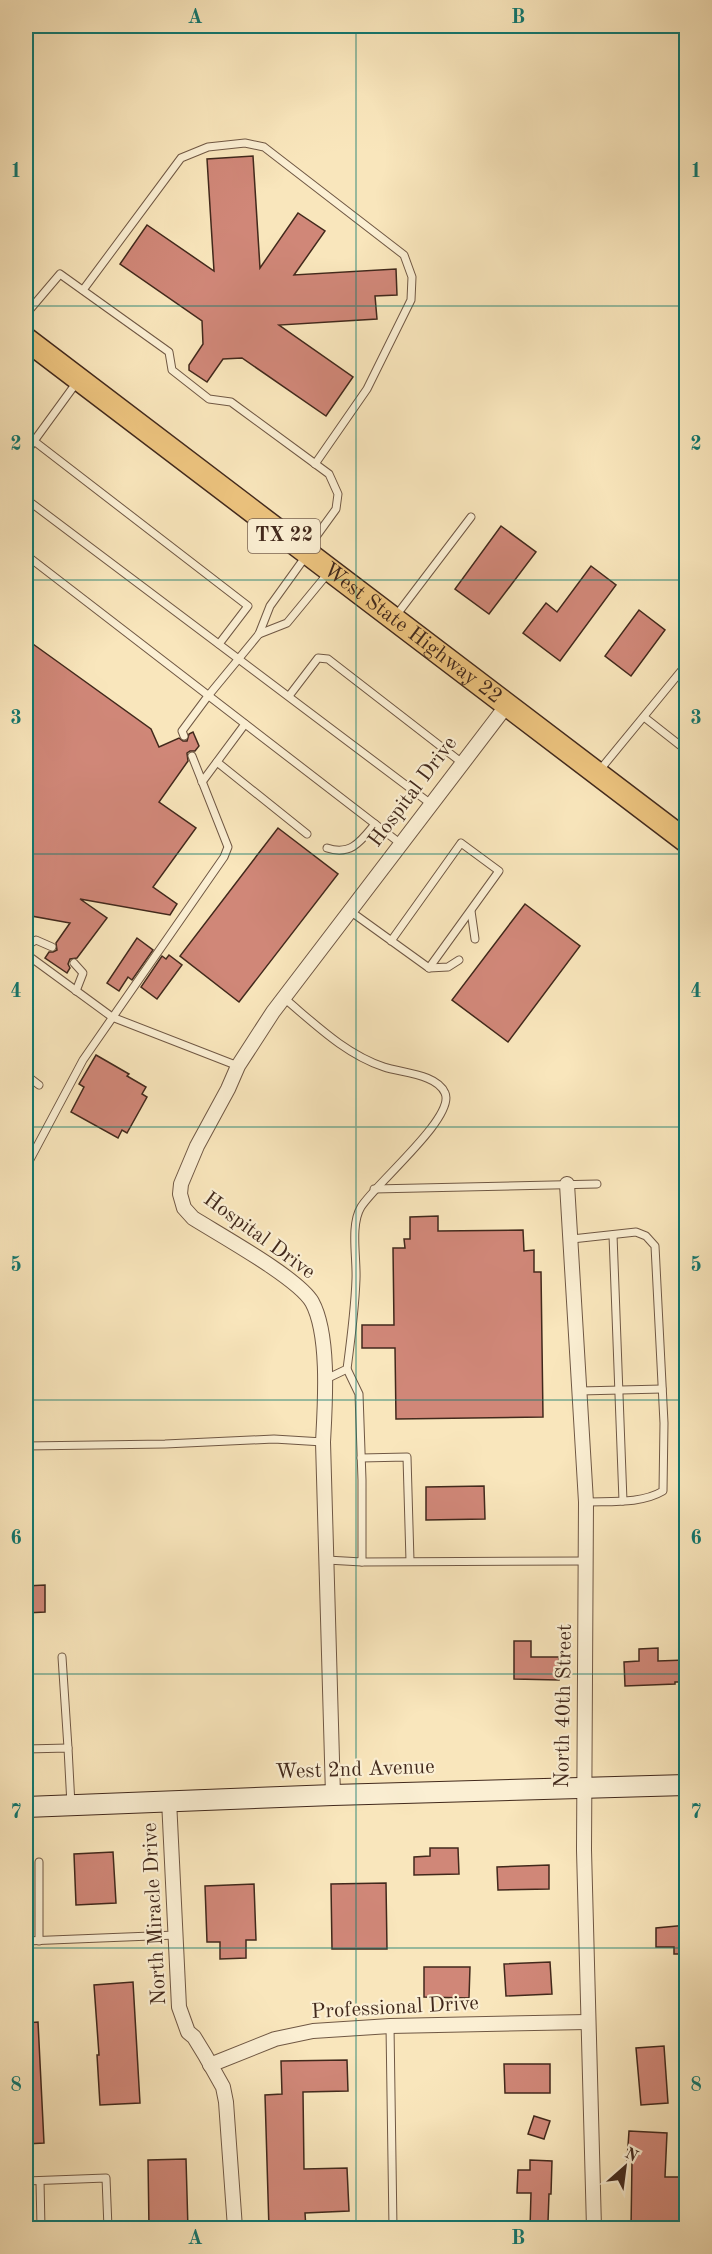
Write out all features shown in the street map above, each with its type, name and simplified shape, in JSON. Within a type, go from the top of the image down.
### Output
[{"type":"main road","name":"West State Highway 22","points":[[26,339],[687,841]]},
{"type":"street","name":"Hospital Drive","points":[[333,1795],[323,1442],[323,1347],[318,1317],[311,1301],[288,1279],[193,1218],[184,1208],[180,1194],[181,1184],[197,1146],[238,1066],[284,998],[461,762],[507,705]]},
{"type":"street","name":"North 40th Street","points":[[567,1184],[586,1502],[583,1787],[587,2022],[594,2229]]},
{"type":"street","name":"West 2nd Avenue","points":[[26,1806],[687,1785]]},
{"type":"street","name":"North Miracle Drive","points":[[169,1800],[179,2007],[188,2032],[194,2037],[223,2087],[235,2229]]},
{"type":"street","name":"Professional Drive","points":[[210,2065],[275,2039],[313,2031],[390,2026],[587,2022]]},
{"type":"lane","points":[[83,290],[181,158],[208,147],[245,143],[264,147],[404,255],[412,277],[411,300],[367,388],[315,464]]},
{"type":"lane","points":[[26,314],[60,274],[169,352],[172,370],[209,399],[231,402],[329,474],[334,483],[338,502],[336,510],[270,606],[259,634],[182,731],[184,736]]},
{"type":"lane","points":[[26,452],[79,380]]},
{"type":"lane","points":[[34,441],[248,606],[219,644]]},
{"type":"lane","points":[[26,499],[431,804]]},
{"type":"lane","points":[[394,619],[471,517]]},
{"type":"lane","points":[[26,555],[401,844]]},
{"type":"lane","points":[[259,634],[287,623],[330,570]]},
{"type":"lane","points":[[289,696],[318,658],[328,659],[461,762]]},
{"type":"lane","points":[[597,773],[687,665]]},
{"type":"lane","points":[[644,717],[687,750]]},
{"type":"lane","points":[[202,782],[245,724]]},
{"type":"lane","points":[[26,1167],[83,1060],[224,857],[228,847],[192,756]]},
{"type":"lane","points":[[217,762],[307,834]]},
{"type":"lane","points":[[327,848],[339,852],[352,847],[363,839],[375,824]]},
{"type":"lane","points":[[391,941],[461,843],[499,872],[429,968]]},
{"type":"lane","points":[[350,911],[429,968],[447,967],[459,960]]},
{"type":"lane","points":[[471,911],[475,939]]},
{"type":"lane","points":[[52,947],[36,940],[31,943],[26,952],[112,1017],[238,1066]]},
{"type":"lane","points":[[74,963],[83,973],[76,991]]},
{"type":"lane","points":[[284,998],[353,1054],[383,1066],[432,1080],[445,1092],[447,1101],[439,1120],[375,1189],[360,1209],[355,1235],[356,1278],[347,1369],[359,1394],[362,1562]]},
{"type":"lane","points":[[26,1074],[39,1085]]},
{"type":"lane","points":[[375,1189],[597,1184]]},
{"type":"lane","points":[[572,1239],[636,1232],[646,1236],[655,1246],[662,1389],[663,1491],[653,1497],[586,1502]]},
{"type":"lane","points":[[613,1235],[623,1501]]},
{"type":"lane","points":[[324,1380],[347,1369]]},
{"type":"lane","points":[[580,1391],[662,1389]]},
{"type":"lane","points":[[26,1446],[165,1444],[274,1439],[323,1442]]},
{"type":"lane","points":[[361,1458],[407,1457],[410,1562]]},
{"type":"lane","points":[[327,1560],[362,1562],[586,1561]]},
{"type":"lane","points":[[62,1657],[71,1805]]},
{"type":"lane","points":[[26,1749],[68,1748]]},
{"type":"lane","points":[[39,1862],[39,1941]]},
{"type":"lane","points":[[26,1941],[176,1935]]},
{"type":"lane","points":[[390,2026],[393,2229]]},
{"type":"lane","points":[[26,2181],[106,2178],[108,2229]]},
{"type":"lane","points":[[40,2181],[41,2229]]},
{"type":"building","points":[[253,156],[260,268],[298,213],[325,231],[294,275],[396,269],[397,295],[375,296],[377,319],[279,325],[353,377],[326,416],[242,358],[223,359],[207,382],[189,370],[189,365],[203,344],[202,321],[120,264],[147,225],[214,271],[207,159]]},
{"type":"building","points":[[501,526],[536,552],[489,614],[455,589]]},
{"type":"building","points":[[591,566],[616,585],[560,661],[523,633],[546,603],[557,612]]},
{"type":"building","points":[[639,610],[665,630],[631,676],[605,656]]},
{"type":"building","points":[[26,639],[151,729],[159,747],[179,738],[187,741],[189,734],[193,732],[199,746],[195,751],[187,753],[188,761],[159,802],[196,828],[153,887],[177,904],[170,915],[80,899],[107,918],[77,958],[70,959],[68,964],[70,968],[67,973],[45,958],[49,952],[57,950],[56,943],[70,923],[26,915]]},
{"type":"building","points":[[278,828],[338,874],[239,1002],[180,956]]},
{"type":"building","points":[[525,904],[580,946],[508,1042],[452,1000]]},
{"type":"building","points":[[137,938],[153,950],[132,980],[128,977],[119,991],[107,983]]},
{"type":"building","points":[[169,955],[182,965],[157,999],[141,987],[162,956],[166,959]]},
{"type":"building","points":[[96,1055],[146,1087],[142,1094],[147,1097],[127,1133],[122,1130],[118,1138],[71,1112],[84,1087],[79,1084]]},
{"type":"building","points":[[438,1216],[438,1231],[523,1230],[524,1251],[534,1250],[534,1272],[541,1272],[543,1417],[396,1419],[395,1348],[362,1348],[362,1325],[394,1325],[393,1248],[405,1248],[404,1239],[410,1239],[410,1217]]},
{"type":"building","points":[[484,1486],[485,1519],[426,1520],[426,1487]]},
{"type":"building","points":[[45,1585],[45,1612],[26,1613],[26,1586]]},
{"type":"building","points":[[514,1641],[531,1641],[531,1657],[559,1657],[559,1680],[514,1679]]},
{"type":"building","points":[[658,1648],[658,1661],[685,1660],[685,1682],[625,1686],[624,1662],[639,1661],[639,1649]]},
{"type":"building","points":[[430,1848],[458,1848],[459,1874],[414,1875],[414,1857],[430,1856]]},
{"type":"building","points":[[113,1852],[116,1903],[76,1905],[74,1854]]},
{"type":"building","points":[[549,1865],[549,1889],[498,1890],[497,1867]]},
{"type":"building","points":[[386,1883],[387,1949],[332,1949],[331,1884]]},
{"type":"building","points":[[254,1884],[256,1940],[246,1940],[246,1958],[220,1959],[220,1942],[207,1942],[205,1886]]},
{"type":"building","points":[[687,1925],[687,1954],[674,1954],[674,1947],[656,1947],[656,1928]]},
{"type":"building","points":[[550,1962],[552,1994],[506,1996],[504,1964]]},
{"type":"building","points":[[424,1967],[470,1967],[469,1998],[424,1997]]},
{"type":"building","points":[[133,1982],[140,2103],[100,2105],[94,1985]]},
{"type":"building","points":[[38,2022],[44,2143],[26,2144],[26,2023]]},
{"type":"building","points":[[664,2046],[668,2103],[641,2105],[636,2048]]},
{"type":"building","points":[[347,2060],[348,2091],[303,2092],[304,2169],[347,2168],[349,2211],[305,2213],[306,2229],[269,2229],[265,2095],[282,2094],[281,2061]]},
{"type":"building","points":[[504,2064],[550,2064],[550,2093],[505,2093]]},
{"type":"building","points":[[534,2116],[550,2121],[544,2139],[528,2134]]},
{"type":"building","points":[[629,2131],[667,2133],[665,2177],[687,2177],[687,2229],[631,2229],[632,2161],[627,2161]]},
{"type":"building","points":[[186,2159],[188,2229],[149,2229],[148,2160]]},
{"type":"building","points":[[530,2160],[552,2161],[551,2194],[549,2194],[548,2222],[546,2222],[545,2229],[530,2229],[531,2193],[517,2193],[518,2170],[530,2170]]}]
